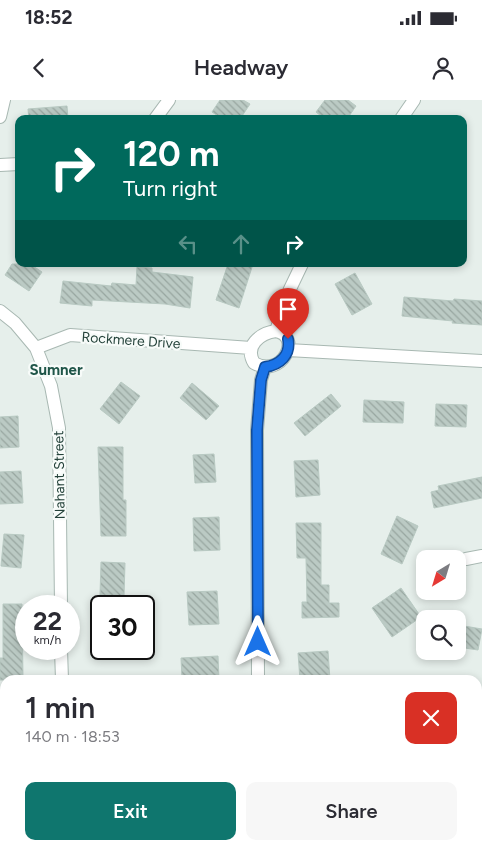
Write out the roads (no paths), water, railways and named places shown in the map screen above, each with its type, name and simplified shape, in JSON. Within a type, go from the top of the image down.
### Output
[{"type":"street","points":[[0,117],[4,100]]},
{"type":"street","points":[[159,115],[169,100]]},
{"type":"street","points":[[404,115],[414,100]]},
{"type":"street","points":[[0,165],[15,164]]},
{"type":"street","points":[[276,331],[290,289],[301,267]]},
{"type":"street","points":[[0,311],[15,323],[36,348]]},
{"type":"street","points":[[276,331],[284,334],[288,339],[288,350],[279,363],[265,367],[254,363],[250,354],[251,348],[261,335],[276,331]]},
{"type":"street","name":"Rockmere Drive","points":[[36,348],[70,335],[251,348]]},
{"type":"street","name":"Nahant Street","points":[[36,348],[52,386],[59,428],[61,595]]},
{"type":"street","points":[[288,350],[482,361]]},
{"type":"street","points":[[258,675],[257,430],[261,380],[265,367]]},
{"type":"street","points":[[466,559],[482,556]]},
{"type":"street","points":[[61,660],[62,675]]},
{"type":"district","name":"Sumner","points":[[56,370]]}]
